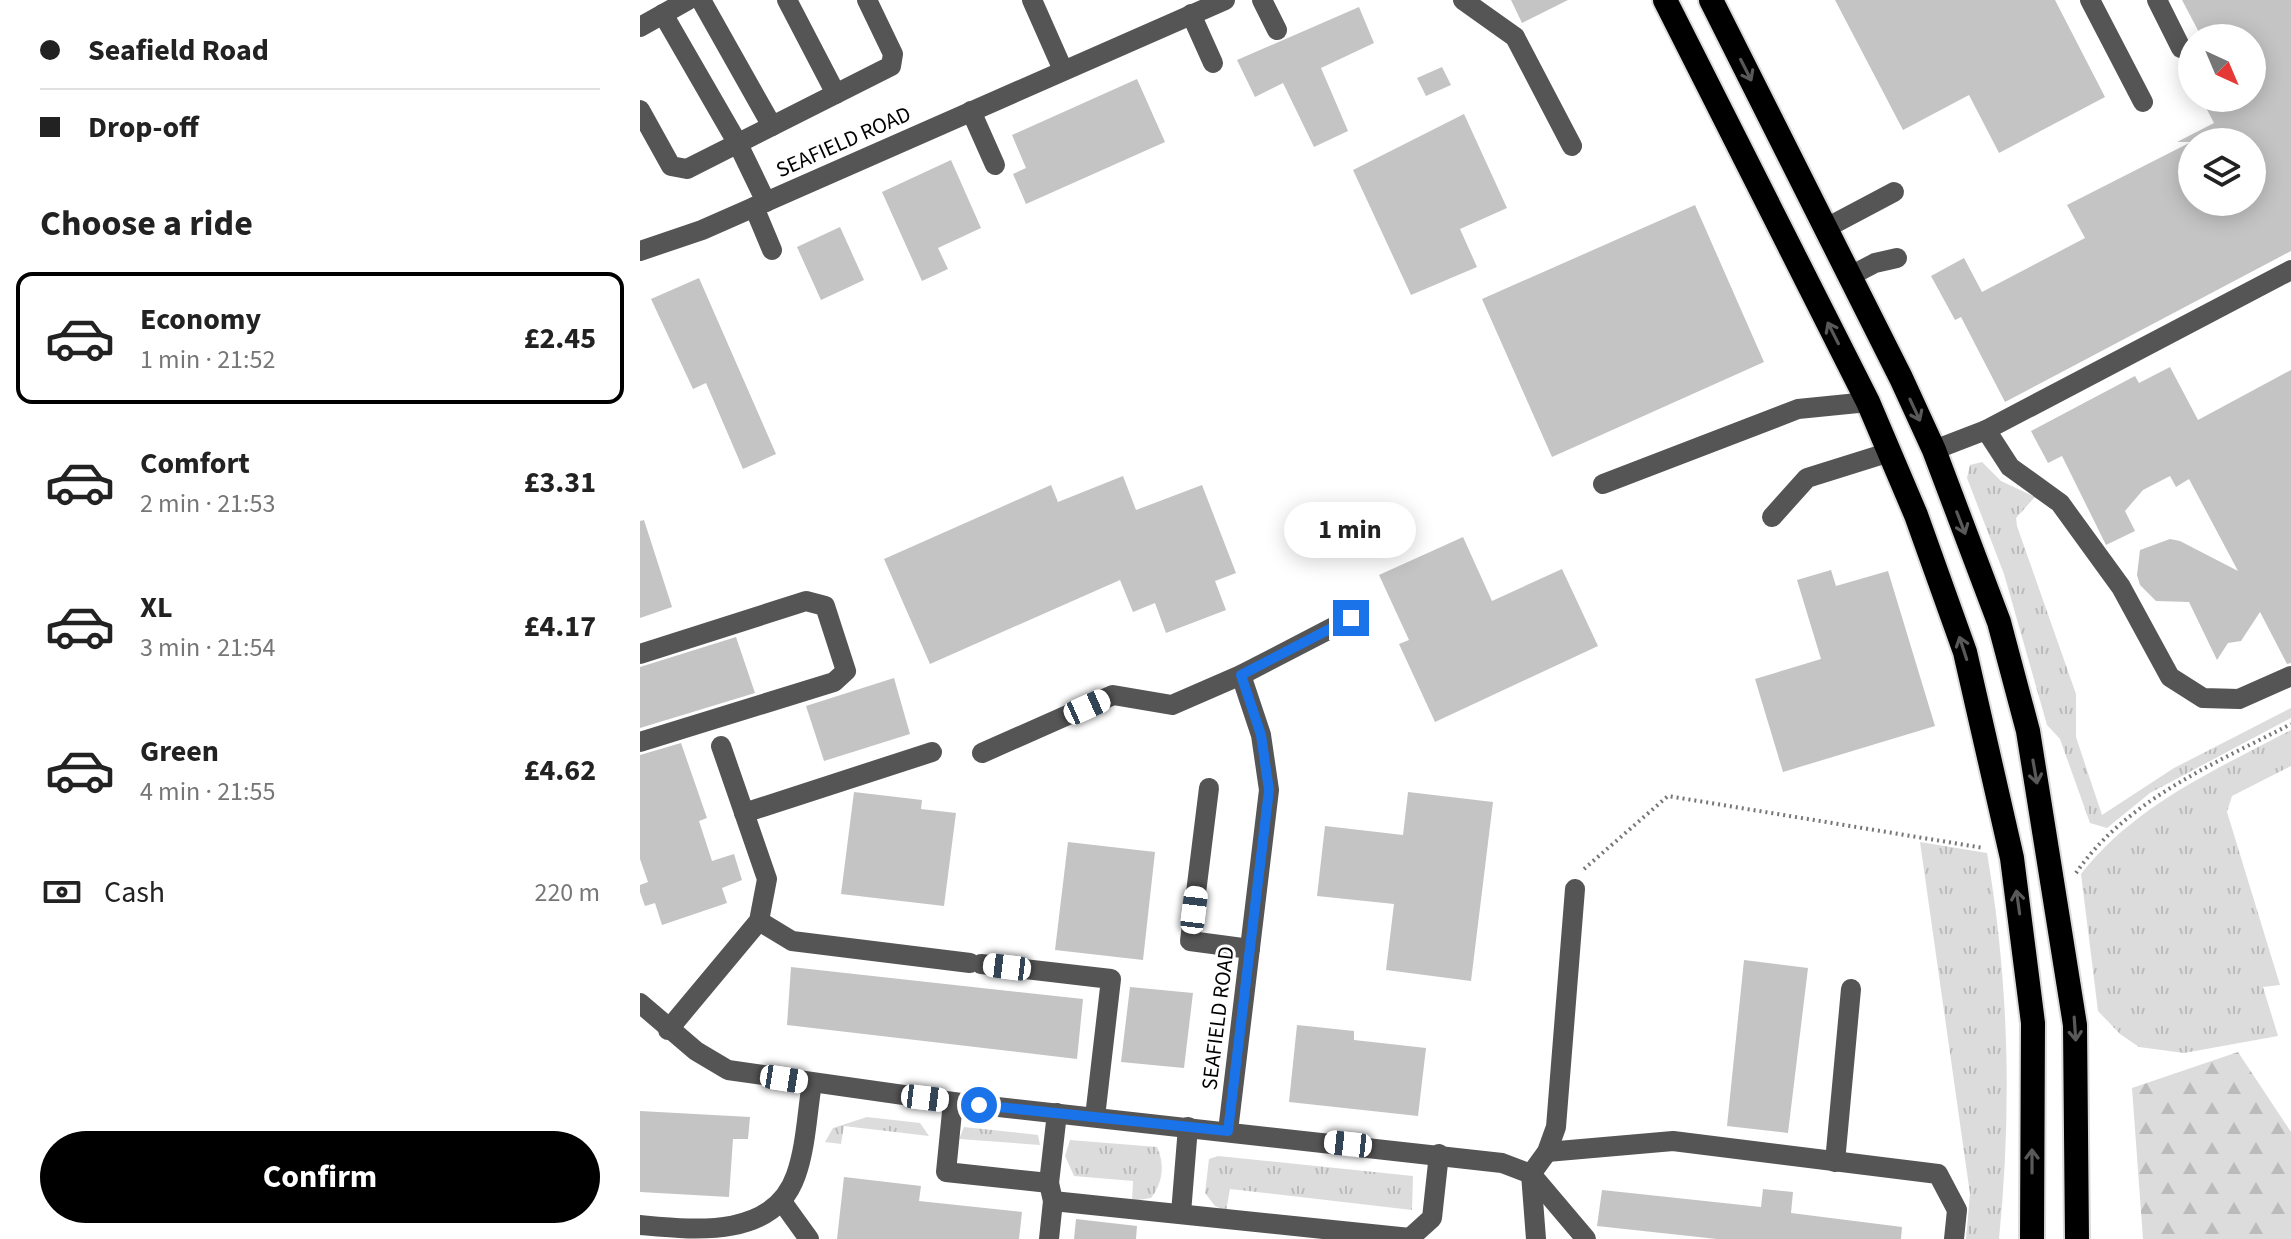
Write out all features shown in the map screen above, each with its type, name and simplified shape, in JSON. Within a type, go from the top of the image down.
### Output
[{"type":"highway","points":[[1665,0],[1868,402],[1890,452],[1965,652],[2012,858],[2033,1023],[2032,1239]]},
{"type":"highway","points":[[1711,0],[1934,450],[1999,622],[2028,731],[2075,1025],[2077,1239]]},
{"type":"street","points":[[640,27],[688,0]]},
{"type":"street","points":[[701,0],[772,126]]},
{"type":"street","points":[[787,0],[836,94]]},
{"type":"street","points":[[640,110],[671,166],[687,169],[891,66],[893,54],[867,0]]},
{"type":"street","points":[[1032,0],[1063,70]]},
{"type":"street","name":"SEAFIELD ROAD","points":[[640,251],[702,230],[1225,0]]},
{"type":"street","points":[[1262,0],[1277,30]]},
{"type":"street","points":[[1463,0],[1515,37],[1572,146]]},
{"type":"street","points":[[2090,0],[2143,102]]},
{"type":"street","points":[[2157,0],[2178,42]]},
{"type":"street","points":[[663,14],[738,144],[760,204],[772,250]]},
{"type":"street","points":[[1191,14],[1213,63]]},
{"type":"street","points":[[971,111],[995,165]]},
{"type":"street","points":[[1826,228],[1894,192]]},
{"type":"street","points":[[1850,276],[1875,263],[1897,258]]},
{"type":"street","points":[[1934,450],[1986,430],[2291,270]]},
{"type":"street","points":[[1603,484],[1798,409],[1868,402]]},
{"type":"street","points":[[1986,430],[2010,467],[2060,503],[2121,587],[2170,677],[2203,698],[2239,699],[2291,676]]},
{"type":"street","points":[[1772,517],[1807,478],[1890,452]]},
{"type":"street","points":[[640,654],[806,601],[825,606],[846,671],[834,682],[640,742]]},
{"type":"street","points":[[982,753],[1113,695],[1172,705],[1241,675],[1351,618]]},
{"type":"street","name":"SEAFIELD ROAD","points":[[1228,1131],[1269,790],[1261,735],[1241,675]]},
{"type":"street","points":[[668,1030],[759,921],[767,879],[721,746]]},
{"type":"street","points":[[744,813],[932,752]]},
{"type":"street","points":[[1209,788],[1190,941],[1250,949]]},
{"type":"street","points":[[1536,1239],[1531,1174],[1547,1152],[1556,1127],[1575,889]]},
{"type":"street","points":[[759,921],[792,941],[1111,979],[1095,1117]]},
{"type":"street","points":[[1835,1162],[1851,989]]},
{"type":"street","points":[[640,1003],[668,1030],[728,1070],[953,1102],[1502,1163],[1531,1174],[1586,1239]]},
{"type":"street","points":[[644,1230],[702,1230],[743,1225],[763,1217],[783,1203],[796,1175],[812,1083]]},
{"type":"street","points":[[953,1102],[946,1172],[1302,1233],[1410,1238],[1432,1218]]},
{"type":"street","points":[[1049,1239],[1057,1113]]},
{"type":"street","points":[[1181,1213],[1188,1127]]},
{"type":"street","points":[[1547,1152],[1673,1141],[1938,1174],[1957,1210],[1954,1239]]},
{"type":"street","points":[[1436,1239],[1432,1218],[1439,1154]]},
{"type":"street","points":[[783,1203],[809,1239]]},
{"type":"path","points":[[2075,873],[2103,839],[2158,794],[2291,724]]},
{"type":"path","points":[[1575,889],[1581,872],[1668,796],[1991,849]]},
{"type":"green space","points":[[1982,462],[2001,481],[2035,497],[2016,518],[2017,526],[2076,694],[2076,737],[2102,815],[2174,768],[2291,708],[2291,718],[2150,793],[2107,828],[2090,823],[2060,739],[2047,725],[2004,574],[1967,478],[1970,465]]},
{"type":"green space","points":[[2291,730],[2291,766],[2232,796],[2227,812],[2280,985],[2263,987],[2278,1036],[2184,1053],[2139,1047],[2120,1034],[2098,1011],[2081,874],[2102,850],[2151,809],[2205,775]]},
{"type":"green space","points":[[1920,842],[1987,853],[2000,949],[2006,1045],[2006,1142],[1999,1239],[1966,1239],[1970,1194]]},
{"type":"green space","points":[[2238,1052],[2291,1132],[2291,1239],[2143,1239],[2132,1088]]},
{"type":"green space","points":[[867,1117],[920,1123],[929,1136],[844,1126],[841,1144],[825,1142],[833,1128]]},
{"type":"green space","points":[[964,1127],[1038,1135],[1040,1145],[959,1139]]},
{"type":"green space","points":[[1070,1140],[1157,1147],[1162,1173],[1155,1192],[1151,1198],[1132,1201],[1133,1181],[1074,1176],[1065,1156]]},
{"type":"green space","points":[[1218,1156],[1413,1176],[1412,1210],[1230,1189],[1226,1211],[1215,1206],[1205,1193],[1209,1159]]},
{"type":"building","points":[[1511,0],[1568,0],[1522,23]]},
{"type":"building","points":[[1835,0],[2055,0],[2105,97],[1999,153],[1969,95],[1903,130]]},
{"type":"building","points":[[2182,0],[2291,0],[2291,251],[2005,402],[1961,317],[1955,320],[1931,276],[1964,258],[1982,292],[2085,238],[2067,205],[2178,149],[2178,216],[2266,216],[2266,128],[2204,128],[2214,123],[2208,112],[2266,112],[2266,24],[2195,24]]},
{"type":"building","points":[[1359,7],[1374,43],[1321,68],[1348,131],[1314,147],[1283,83],[1255,97],[1237,60]]},
{"type":"building","points":[[1442,67],[1451,85],[1426,96],[1417,78]]},
{"type":"building","points":[[1137,79],[1165,142],[1026,204],[1013,174],[1026,168],[1012,135]]},
{"type":"building","points":[[1464,114],[1507,208],[1460,229],[1477,267],[1411,295],[1353,170]]},
{"type":"building","points":[[951,160],[981,228],[938,248],[948,269],[922,281],[882,192]]},
{"type":"building","points":[[1695,205],[1764,362],[1552,457],[1482,299]]},
{"type":"building","points":[[840,227],[864,280],[821,300],[797,247]]},
{"type":"building","points":[[699,278],[776,454],[743,469],[706,383],[693,389],[651,299]]},
{"type":"building","points":[[2170,367],[2198,420],[2291,370],[2291,663],[2287,664],[2260,612],[2241,641],[2228,643],[2217,660],[2189,602],[2156,601],[2140,585],[2137,575],[2140,550],[2170,539],[2180,541],[2238,571],[2189,479],[2176,487],[2170,476],[2143,490],[2125,511],[2135,531],[2106,545],[2062,456],[2048,463],[2031,431],[2135,376],[2139,383]]},
{"type":"building","points":[[1123,476],[1136,510],[1202,485],[1236,573],[1215,581],[1226,610],[1166,633],[1155,603],[1133,612],[1120,580],[930,664],[884,559],[1051,485],[1058,502]]},
{"type":"building","points":[[644,520],[672,607],[640,618],[640,521]]},
{"type":"building","points":[[1463,537],[1492,601],[1562,569],[1598,646],[1435,722],[1399,644],[1409,640],[1379,575]]},
{"type":"building","points":[[1831,570],[1836,586],[1888,571],[1935,726],[1783,772],[1755,679],[1821,659],[1797,580]]},
{"type":"building","points":[[736,637],[755,693],[640,728],[640,667]]},
{"type":"building","points":[[894,678],[910,734],[824,761],[806,706]]},
{"type":"building","points":[[681,743],[707,818],[699,821],[712,861],[734,854],[742,880],[722,888],[727,903],[662,925],[655,903],[645,906],[640,892],[640,885],[648,882],[640,859],[640,755]]},
{"type":"building","points":[[854,792],[922,800],[921,809],[956,813],[944,906],[841,894]]},
{"type":"building","points":[[1408,792],[1493,802],[1471,981],[1386,970],[1394,904],[1317,896],[1325,826],[1403,835]]},
{"type":"building","points":[[1068,842],[1155,852],[1143,960],[1055,950]]},
{"type":"building","points":[[1744,960],[1808,968],[1788,1133],[1727,1126]]},
{"type":"building","points":[[791,967],[1083,999],[1077,1059],[787,1025]]},
{"type":"building","points":[[1130,987],[1193,993],[1184,1068],[1121,1062]]},
{"type":"building","points":[[1297,1025],[1354,1031],[1354,1040],[1426,1048],[1418,1116],[1289,1102]]},
{"type":"building","points":[[640,1111],[750,1117],[748,1139],[733,1139],[729,1197],[640,1192]]},
{"type":"building","points":[[844,1177],[921,1186],[919,1201],[1022,1212],[1019,1239],[837,1239]]},
{"type":"building","points":[[1763,1189],[1793,1192],[1791,1213],[1902,1227],[1901,1239],[1717,1239],[1597,1226],[1602,1190],[1761,1207]]},
{"type":"building","points":[[1076,1219],[1137,1226],[1136,1239],[1074,1239]]},
{"type":"route","points":[[979,1105],[1228,1131],[1269,790],[1261,735],[1241,675],[1351,618]]}]
